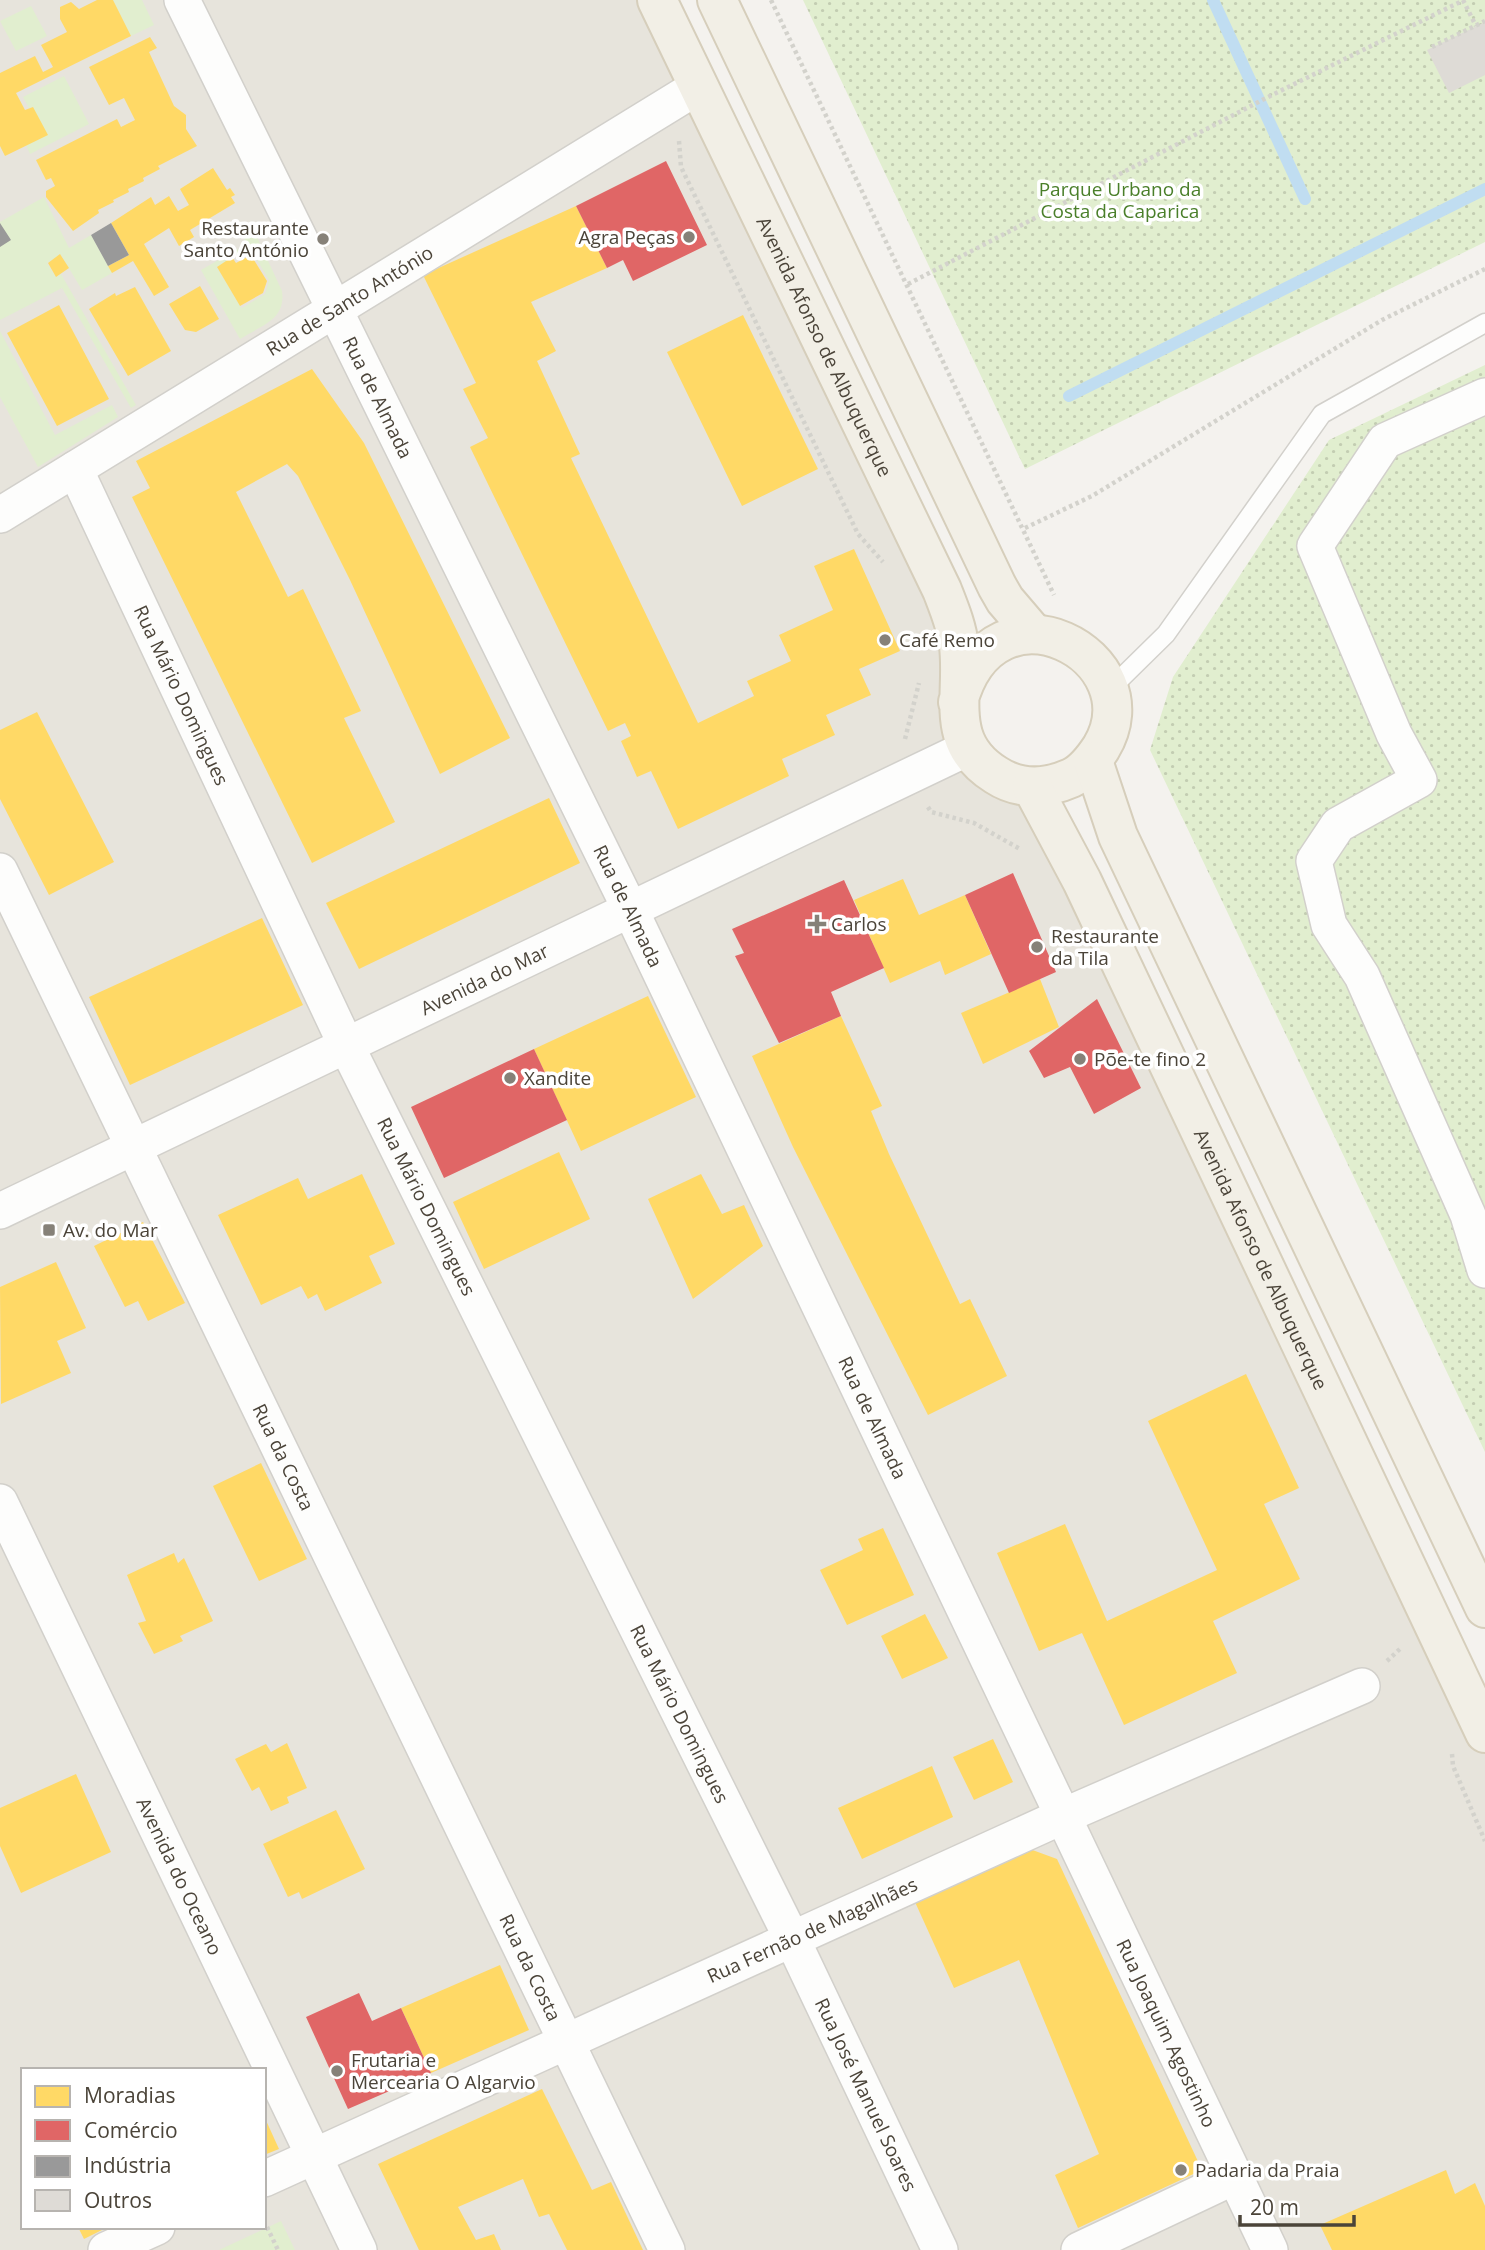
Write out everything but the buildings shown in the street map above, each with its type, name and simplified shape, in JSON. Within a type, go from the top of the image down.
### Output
[{"type":"main road","name":"Avenida Afonso de Albuquerque","points":[[657,0],[945,598],[960,648],[959,726],[968,748],[984,768],[1006,782],[1032,787],[1055,785],[1075,776],[1093,761],[1106,739],[1112,715],[1109,690]]},
{"type":"main road","points":[[718,0],[1005,600],[1034,634],[1059,638],[1081,650],[1098,668],[1109,690]]},
{"type":"main road","name":"Avenida Afonso de Albuquerque","points":[[958,702],[965,679],[977,659],[1004,641],[1034,634]]},
{"type":"main road","points":[[1093,761],[1118,836],[1485,1608]]},
{"type":"main road","name":"Avenida Afonso de Albuquerque","points":[[1032,787],[1082,881],[1485,1733]]},
{"type":"street","name":"Rua de Almada","points":[[181,0],[630,909],[1061,1817]]},
{"type":"street","name":"Rua de Santo António","points":[[0,515],[698,86]]},
{"type":"street","points":[[1485,396],[1385,441],[1315,546],[1394,734],[1419,780],[1338,825],[1314,862],[1329,925],[1362,976],[1468,1215],[1485,1270]]},
{"type":"street","name":"Rua Mário Domingues","points":[[75,469],[346,1045],[792,1939]]},
{"type":"street","name":"Avenida do Mar","points":[[0,1211],[968,748]]},
{"type":"street","name":"Rua da Costa","points":[[0,870],[569,2041],[667,2250]]},
{"type":"street","name":"Avenida do Oceano","points":[[0,1502],[359,2250]]},
{"type":"street","name":"Rua Fernão de Magalhães","points":[[266,2178],[1061,1817],[1362,1686]]},
{"type":"street","name":"Rua Joaquim Agostinho","points":[[1061,1817],[1270,2250]]},
{"type":"street","name":"Rua José Manuel Soares","points":[[792,1939],[940,2250]]},
{"type":"street","points":[[1079,2250],[1236,2176]]},
{"type":"street","points":[[118,2248],[153,2229]]},
{"type":"lane","points":[[1109,690],[1166,634],[1322,414],[1485,323]]},
{"type":"path","points":[[771,0],[1025,528],[1059,605]]},
{"type":"path","points":[[908,284],[1270,96],[1463,0],[1476,26]]},
{"type":"path","points":[[1432,47],[1485,21]]},
{"type":"path","points":[[681,167],[858,534],[885,564]]},
{"type":"path","points":[[1025,528],[1092,496],[1382,320],[1485,269]]},
{"type":"path","points":[[901,751],[922,672]]},
{"type":"path","points":[[267,2227],[278,2250]]},
{"type":"shaded area","points":[[0,0],[655,0],[938,589],[958,727],[1030,789],[1485,1736],[1485,2250],[0,2250]]},
{"type":"green space","points":[[113,0],[142,0],[154,25],[131,36]]},
{"type":"green space","name":"Parque Urbano da Costa da Caparica","points":[[803,0],[1485,0],[1485,242],[1025,469]]},
{"type":"green space","points":[[31,6],[47,36],[16,51],[0,21]]},
{"type":"green space","points":[[64,76],[89,124],[30,154],[26,145],[33,107],[29,108],[23,97]]},
{"type":"green space","points":[[44,197],[69,248],[91,235],[112,273],[82,290],[61,255],[47,263],[56,277],[61,274],[136,405],[131,408],[62,288],[0,320],[0,222]]},
{"type":"green space","points":[[251,224],[282,291],[282,301],[280,309],[271,321],[240,339],[201,270],[238,249],[240,253],[217,267],[240,306],[242,308],[265,294],[269,280],[240,231]]},
{"type":"green space","points":[[0,331],[55,435],[112,405],[118,417],[38,467],[0,397]]},
{"type":"green space","points":[[1485,365],[1485,1452],[1150,750],[1173,677],[1329,440]]},
{"type":"green space","points":[[281,2221],[295,2250],[219,2250],[266,2229]]},
{"type":"waterway","points":[[1213,0],[1305,199]]},
{"type":"waterway","points":[[1069,396],[1485,189]]},
{"type":"place","name":"Agra Peças","points":[[689,237]]},
{"type":"place","name":"Restaurante Santo António","points":[[323,239]]},
{"type":"place","name":"Café Remo","points":[[885,640]]},
{"type":"place","name":"Carlos","points":[[817,924]]},
{"type":"place","name":"Restaurante da Tila","points":[[1037,947]]},
{"type":"place","name":"Põe-te fino 2","points":[[1080,1059]]},
{"type":"place","name":"Xandite","points":[[510,1078]]},
{"type":"place","name":"Av. do Mar","points":[[49,1230]]},
{"type":"place","name":"Frutaria e Mercearia O Algarvio","points":[[337,2071]]},
{"type":"place","name":"Padaria da Praia","points":[[1181,2170]]}]
